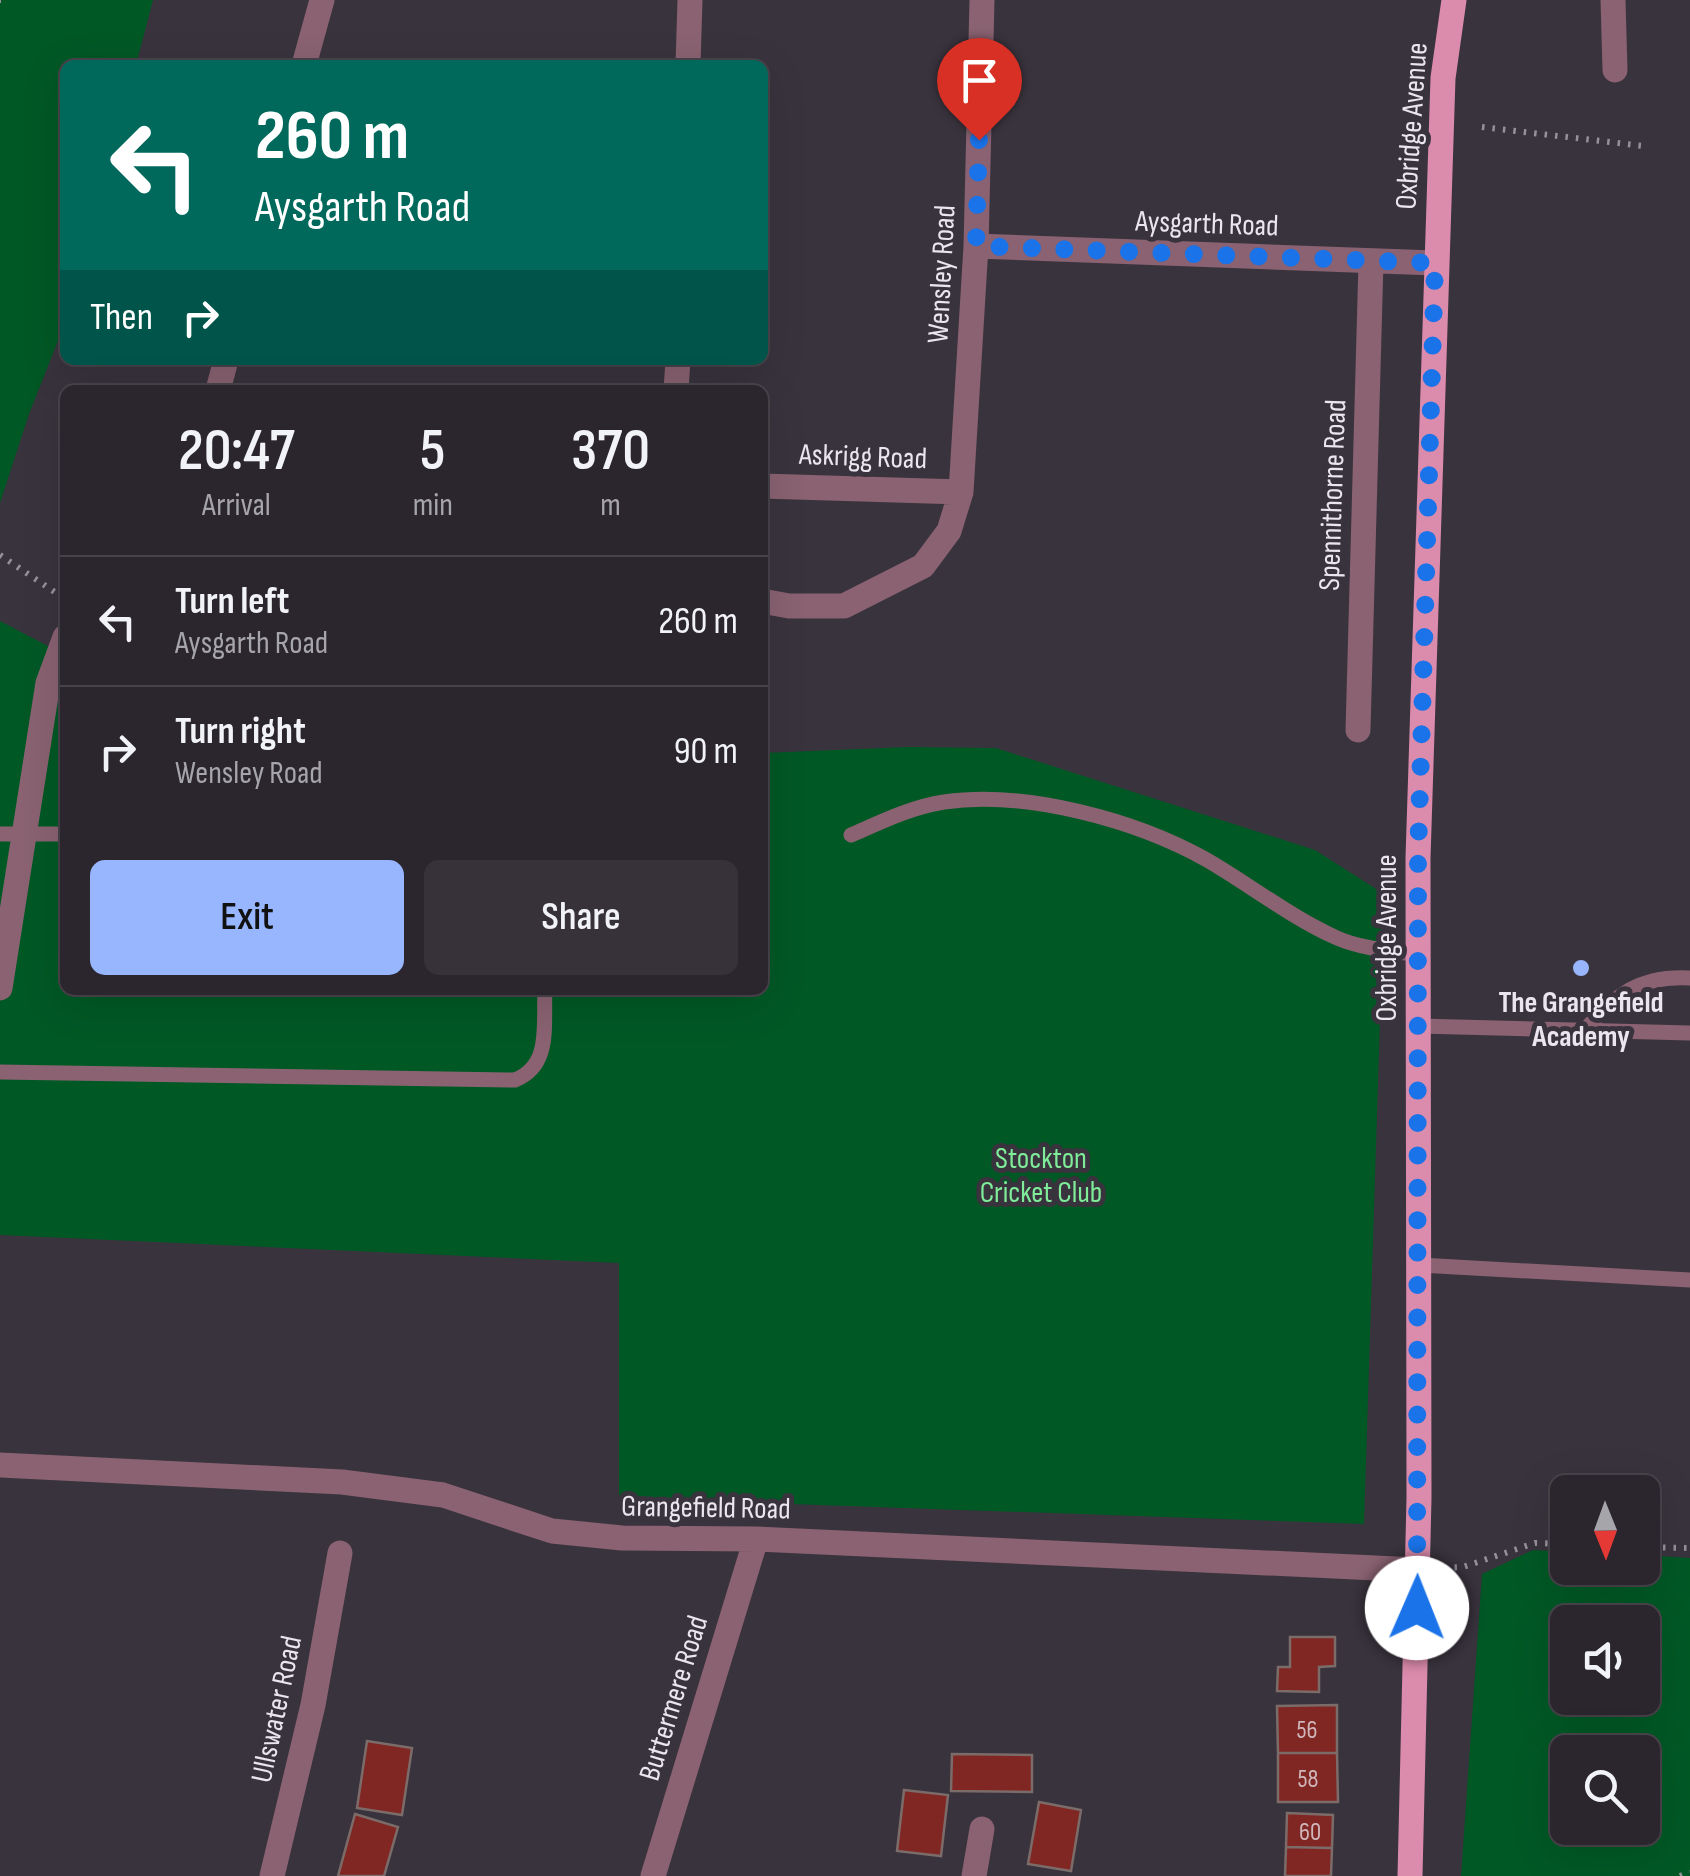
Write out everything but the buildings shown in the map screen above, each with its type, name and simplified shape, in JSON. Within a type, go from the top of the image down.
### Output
[{"type":"main road","name":"Oxbridge Avenue","points":[[1410,1876],[1418,1570],[1418,840],[1435,263],[1443,78],[1454,0]]},
{"type":"street","points":[[305,60],[322,0]]},
{"type":"street","points":[[688,60],[690,0]]},
{"type":"street","name":"Wensley Road","points":[[961,492],[976,246],[982,0]]},
{"type":"street","points":[[1613,0],[1615,70]]},
{"type":"street","name":"Aysgarth Road","points":[[976,246],[1435,263]]},
{"type":"street","name":"Spennithorne Road","points":[[1358,730],[1370,262]]},
{"type":"street","name":"Askrigg Road","points":[[768,486],[961,492]]},
{"type":"street","points":[[768,601],[790,606],[844,606],[892,584],[923,566],[932,555],[949,532],[961,492]]},
{"type":"street","points":[[0,988],[12,834],[48,682],[60,651]]},
{"type":"street","name":"Grangefield Road","points":[[0,1465],[342,1482],[443,1495],[552,1532],[622,1538],[756,1539],[1418,1570]]},
{"type":"street","name":"Buttermere Road","points":[[653,1876],[756,1539]]},
{"type":"street","name":"Ullswater Road","points":[[272,1876],[313,1705],[340,1554]]},
{"type":"street","points":[[974,1876],[982,1829]]},
{"type":"lane","points":[[851,836],[896,815],[940,802],[985,798],[1057,807],[1133,828],[1202,858],[1339,940],[1419,955]]},
{"type":"lane","points":[[12,834],[60,834]]},
{"type":"lane","points":[[1584,1031],[1612,998],[1638,985],[1672,976],[1690,978]]},
{"type":"lane","points":[[0,1072],[515,1080],[530,1074],[540,1061],[545,995]]},
{"type":"lane","points":[[1418,1026],[1690,1033]]},
{"type":"lane","points":[[1420,1265],[1690,1280]]},
{"type":"path","points":[[1482,128],[1643,146]]},
{"type":"path","points":[[0,556],[60,596]]},
{"type":"path","points":[[1418,1570],[1463,1567],[1534,1543],[1550,1543]]},
{"type":"path","points":[[1660,1547],[1690,1548]]},
{"type":"path","points":[[1680,1876],[1690,1872]]},
{"type":"green space","points":[[0,0],[153,0],[137,60],[60,60],[60,336],[0,503]]},
{"type":"green space","name":"Stockton Cricket Club","points":[[0,621],[60,652],[60,995],[768,995],[768,753],[996,748],[1315,850],[1384,894],[1364,1524],[619,1498],[619,1263],[0,1235]]},
{"type":"green space","points":[[1533,1550],[1550,1551],[1550,1585],[1660,1585],[1660,1556],[1690,1558],[1690,1876],[1461,1876],[1482,1574]]},
{"type":"place","name":"The Grangefield Academy","points":[[1581,968]]},
{"type":"route","points":[[979,140],[976,246],[1435,263],[1418,858],[1417,1608]]}]
